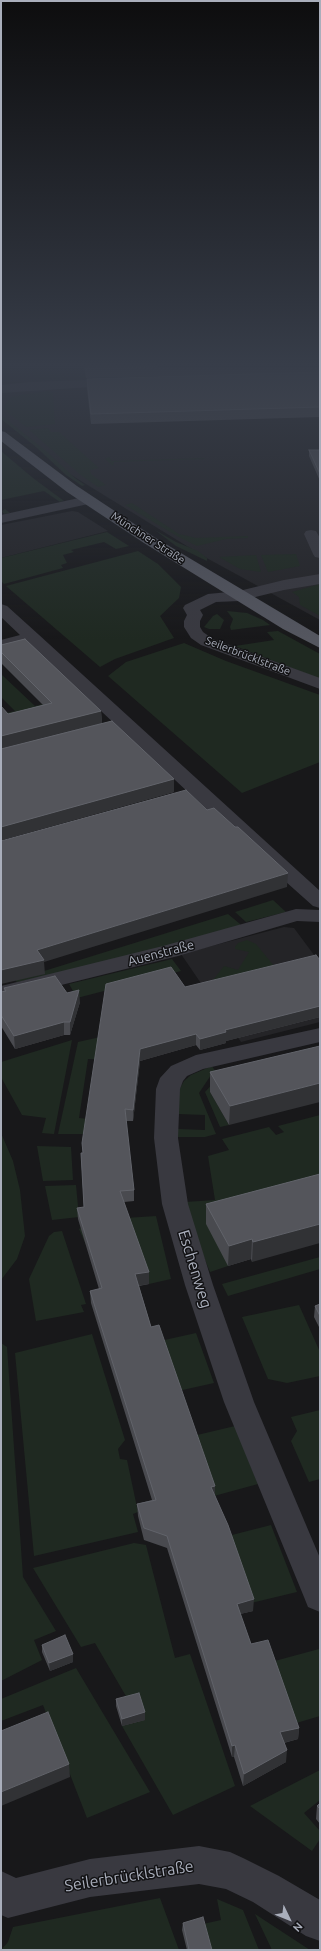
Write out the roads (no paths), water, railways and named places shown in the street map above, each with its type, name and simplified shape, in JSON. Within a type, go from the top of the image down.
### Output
[{"type":"main road","name":"Münchner Straße","points":[[31,458],[88,500],[239,596],[320,642]]},
{"type":"street","points":[[1,519],[88,500]]},
{"type":"street","points":[[311,534],[320,554]]},
{"type":"street","points":[[239,596],[278,586],[320,579]]},
{"type":"street","name":"Seilerbrücklstraße","points":[[239,596],[224,607],[195,615],[192,621],[192,627],[197,635],[207,642],[320,684]]},
{"type":"street","points":[[1,609],[32,637],[118,726],[199,792],[320,902]]},
{"type":"street","points":[[1,644],[32,637]]},
{"type":"street","points":[[178,798],[199,792]]},
{"type":"street","name":"Auenstraße","points":[[1,993],[170,951],[296,915],[320,916]]},
{"type":"street","name":"Eschenweg","points":[[320,1035],[196,1063],[179,1071],[172,1078],[168,1089],[166,1138],[175,1204],[199,1285],[239,1402],[320,1597]]},
{"type":"street","name":"Seilerbrücklstraße","points":[[1,1890],[8,1899],[90,1878],[200,1865],[230,1871],[266,1889],[320,1922]]}]
